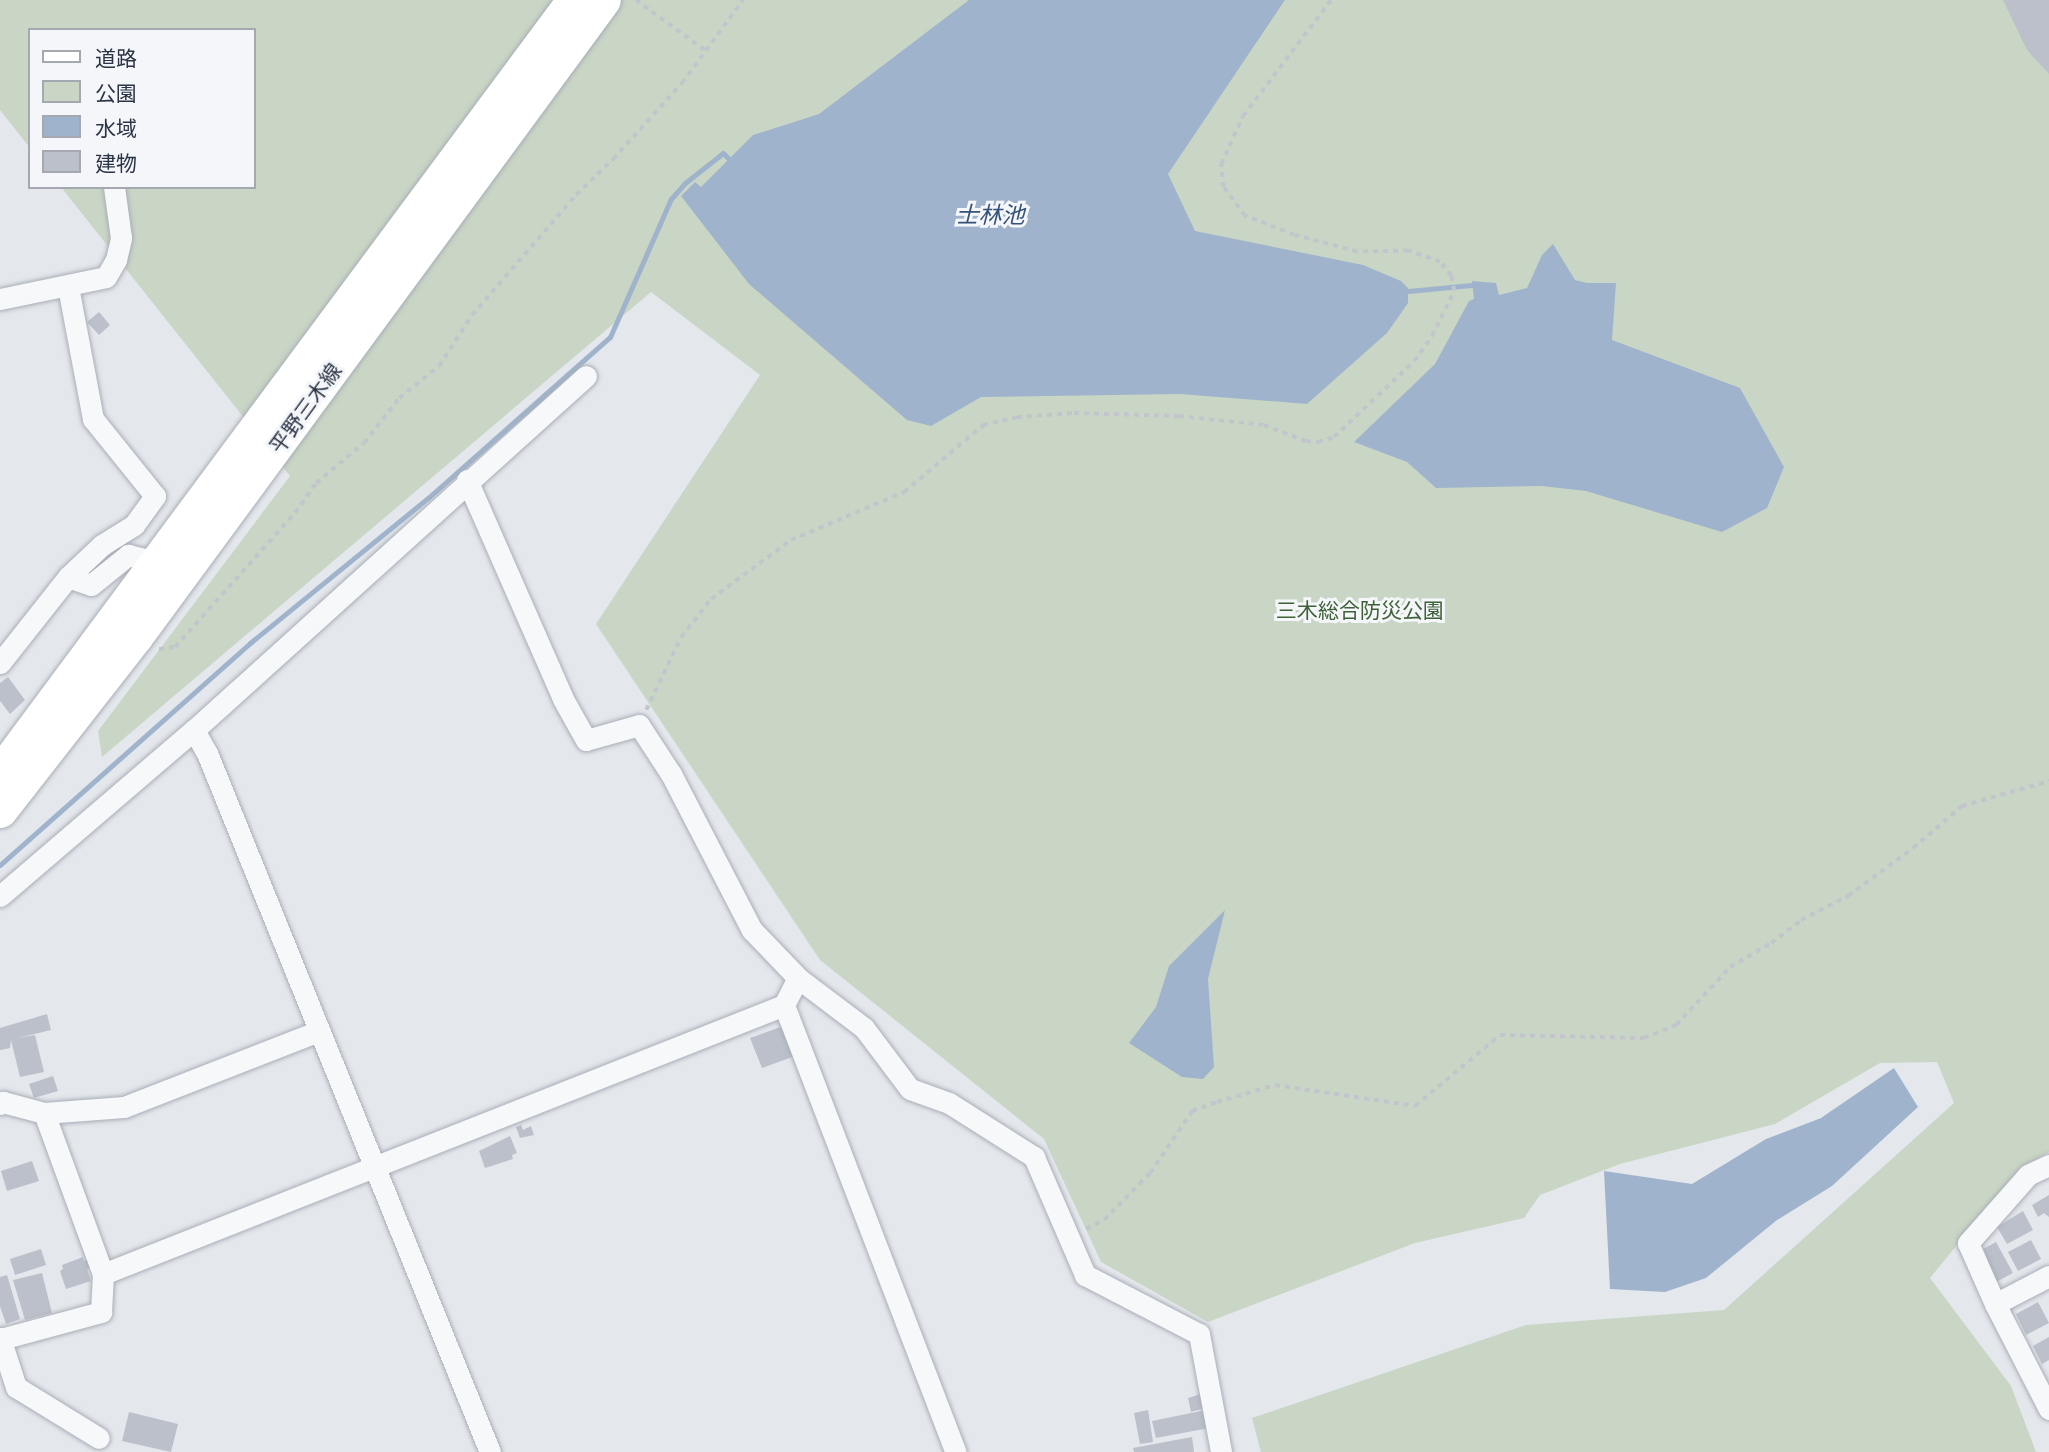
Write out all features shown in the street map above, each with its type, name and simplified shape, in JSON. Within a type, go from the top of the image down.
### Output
[{"type":"main road","name":"平野三木線","points":[[0,772],[573,0]]},
{"type":"main road","name":"平野三木線","points":[[0,811],[136,637],[604,0]]},
{"type":"street","points":[[0,299],[106,277],[116,260],[121,238],[114,189]]},
{"type":"street","points":[[0,663],[68,577],[102,545],[134,525],[155,496],[93,418],[68,287]]},
{"type":"street","points":[[0,896],[194,730],[467,480],[586,376]]},
{"type":"street","points":[[467,480],[563,699],[586,740],[639,725],[671,774],[752,930],[798,978],[864,1028],[909,1089],[949,1103],[1034,1157],[1085,1275],[1199,1334],[1221,1452]]},
{"type":"street","points":[[68,577],[91,585],[128,555],[157,562]]},
{"type":"street","points":[[194,730],[207,753],[490,1452]]},
{"type":"street","points":[[103,1274],[784,1005],[798,978]]},
{"type":"street","points":[[784,1005],[956,1452]]},
{"type":"street","points":[[1,1099],[44,1113],[124,1107],[319,1031]]},
{"type":"street","points":[[44,1113],[103,1274],[101,1312],[0,1338],[16,1387],[99,1438]]},
{"type":"street","points":[[2049,1165],[2028,1175],[1968,1243],[1995,1304],[2043,1383],[2049,1409]]},
{"type":"street","points":[[1995,1304],[2049,1276]]},
{"type":"path","points":[[636,0],[705,50]]},
{"type":"path","points":[[136,637],[150,650],[175,647],[295,513],[316,484],[364,443],[399,398],[439,366],[472,315],[576,195],[613,159],[682,83],[743,0]]},
{"type":"path","points":[[639,725],[681,637],[711,599],[792,540],[904,492],[974,429],[1017,417],[1074,413],[1180,416],[1264,425],[1306,441],[1326,440],[1370,405],[1414,361],[1432,336],[1454,291],[1454,283],[1440,262],[1422,253],[1357,252],[1268,225],[1245,216],[1223,187],[1221,164],[1242,116],[1331,0]]},
{"type":"path","points":[[1069,1238],[1104,1220],[1150,1172],[1192,1111],[1217,1102],[1275,1085],[1415,1106],[1500,1035],[1644,1038],[1676,1025],[1730,967],[1771,943],[1801,920],[1848,896],[1913,848],[1962,806],[2049,781]]},
{"type":"green space","name":"三木総合防災公園","points":[[0,0],[2049,0],[2049,1152],[2020,1168],[1930,1278],[2011,1386],[2036,1452],[1261,1452],[1252,1418],[1526,1325],[1724,1310],[1954,1103],[1937,1062],[1880,1063],[1775,1124],[1620,1164],[1540,1195],[1524,1218],[1415,1243],[1208,1322],[1101,1262],[1044,1139],[820,960],[596,624],[760,375],[651,292],[102,757],[98,731],[290,476],[63,189],[256,189],[256,28],[28,28],[28,145],[0,110]]},
{"type":"water","name":"士林池","points":[[969,0],[1285,0],[1168,174],[1195,231],[1363,265],[1401,281],[1408,288],[1408,303],[1387,333],[1307,404],[1180,394],[981,397],[931,426],[907,420],[749,284],[681,196],[695,182],[701,187],[753,135],[819,114]]},
{"type":"water","points":[[1553,244],[1575,280],[1587,283],[1616,283],[1612,340],[1740,388],[1784,467],[1767,508],[1722,532],[1586,491],[1542,486],[1436,488],[1407,462],[1354,442],[1435,364],[1469,301],[1474,299],[1472,281],[1496,283],[1499,295],[1527,288],[1542,255]]},
{"type":"water","points":[[1225,910],[1208,979],[1214,1067],[1203,1079],[1182,1077],[1129,1043],[1156,1007],[1169,966]]},
{"type":"water","points":[[1894,1068],[1918,1107],[1832,1186],[1777,1220],[1706,1278],[1665,1292],[1610,1289],[1604,1171],[1692,1184],[1766,1139],[1821,1118]]},
{"type":"building","points":[[2003,0],[2049,0],[2049,74],[2027,50]]},
{"type":"building","points":[[99,312],[110,325],[99,335],[87,322]]},
{"type":"building","points":[[8,677],[25,700],[10,714],[0,701],[0,683]]},
{"type":"building","points":[[47,1014],[51,1030],[18,1038],[35,1035],[44,1072],[20,1077],[11,1040],[10,1048],[0,1050],[0,1028]]},
{"type":"building","points":[[783,1026],[795,1056],[762,1068],[750,1038]]},
{"type":"building","points":[[53,1076],[58,1091],[34,1098],[29,1084]]},
{"type":"building","points":[[521,1125],[523,1130],[531,1126],[534,1135],[520,1138],[516,1127]]},
{"type":"building","points":[[510,1136],[517,1153],[512,1155],[513,1159],[485,1168],[479,1151]]},
{"type":"building","points":[[32,1161],[39,1181],[7,1191],[1,1171]]},
{"type":"building","points":[[2049,1195],[2049,1217],[2044,1213],[2038,1217],[2032,1205]]},
{"type":"building","points":[[2023,1211],[2033,1230],[2007,1244],[1997,1227]]},
{"type":"building","points":[[2031,1240],[2041,1259],[2018,1271],[2008,1252]]},
{"type":"building","points":[[1996,1242],[2013,1273],[1996,1282],[1984,1260],[1987,1258],[1983,1249]]},
{"type":"building","points":[[41,1249],[46,1265],[15,1275],[10,1259]]},
{"type":"building","points":[[83,1257],[84,1261],[91,1259],[94,1266],[87,1269],[91,1281],[66,1289],[60,1271],[63,1269],[62,1265]]},
{"type":"building","points":[[42,1273],[52,1313],[25,1320],[13,1280]]},
{"type":"building","points":[[7,1275],[20,1319],[6,1324],[0,1306],[0,1277]]},
{"type":"building","points":[[2038,1302],[2049,1323],[2026,1335],[2016,1314]]},
{"type":"building","points":[[2049,1337],[2049,1360],[2042,1364],[2033,1346]]},
{"type":"building","points":[[1201,1394],[1205,1408],[1191,1412],[1188,1398]]},
{"type":"building","points":[[1148,1410],[1153,1442],[1140,1444],[1134,1413]]},
{"type":"building","points":[[1206,1410],[1209,1428],[1156,1438],[1152,1421]]},
{"type":"building","points":[[129,1412],[178,1424],[171,1452],[122,1441]]},
{"type":"building","points":[[1192,1437],[1194,1452],[1134,1452],[1133,1448]]},
{"type":"waterway","points":[[0,865],[250,643],[428,498],[610,337],[671,199],[685,183],[723,153],[729,159]]},
{"type":"waterway","points":[[1408,291],[1472,285]]}]
